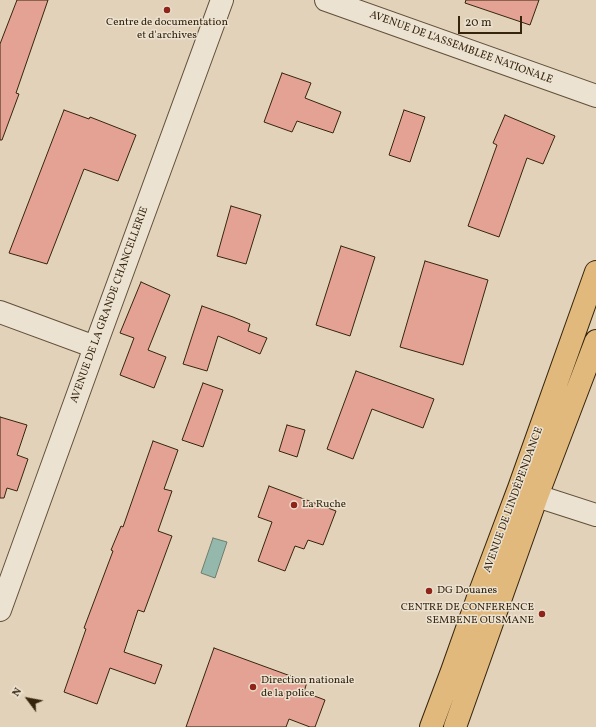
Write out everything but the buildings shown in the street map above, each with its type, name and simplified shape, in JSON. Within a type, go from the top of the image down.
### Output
[{"type":"main road","name":"AVENUE DE L'INDÉPENDANCE","points":[[455,727],[528,492],[590,304],[596,272]]},
{"type":"main road","name":"AVENUE DE L'INDÉPENDANCE","points":[[431,727],[480,592],[528,492],[596,341]]},
{"type":"street","name":"AVENUE DE LA GRANDE CHANCELLERIE","points":[[0,610],[222,0]]},
{"type":"street","name":"AVENUE DE L'ASSEMBLEE NATIONALE","points":[[326,0],[596,96]]},
{"type":"street","points":[[0,312],[95,347]]},
{"type":"street","points":[[528,492],[596,515]]},
{"type":"water","points":[[213,538],[227,542],[215,578],[201,573]]},
{"type":"place","name":"Centre de documentation et d'archives","points":[[167,10]]},
{"type":"place","name":"La Ruche","points":[[294,505]]},
{"type":"place","name":"DG Douanes","points":[[429,591]]},
{"type":"place","name":"CENTRE DE CONFERENCE SEMBENE OUSMANE","points":[[542,614]]},
{"type":"place","name":"Direction nationale de la police","points":[[253,687]]}]
